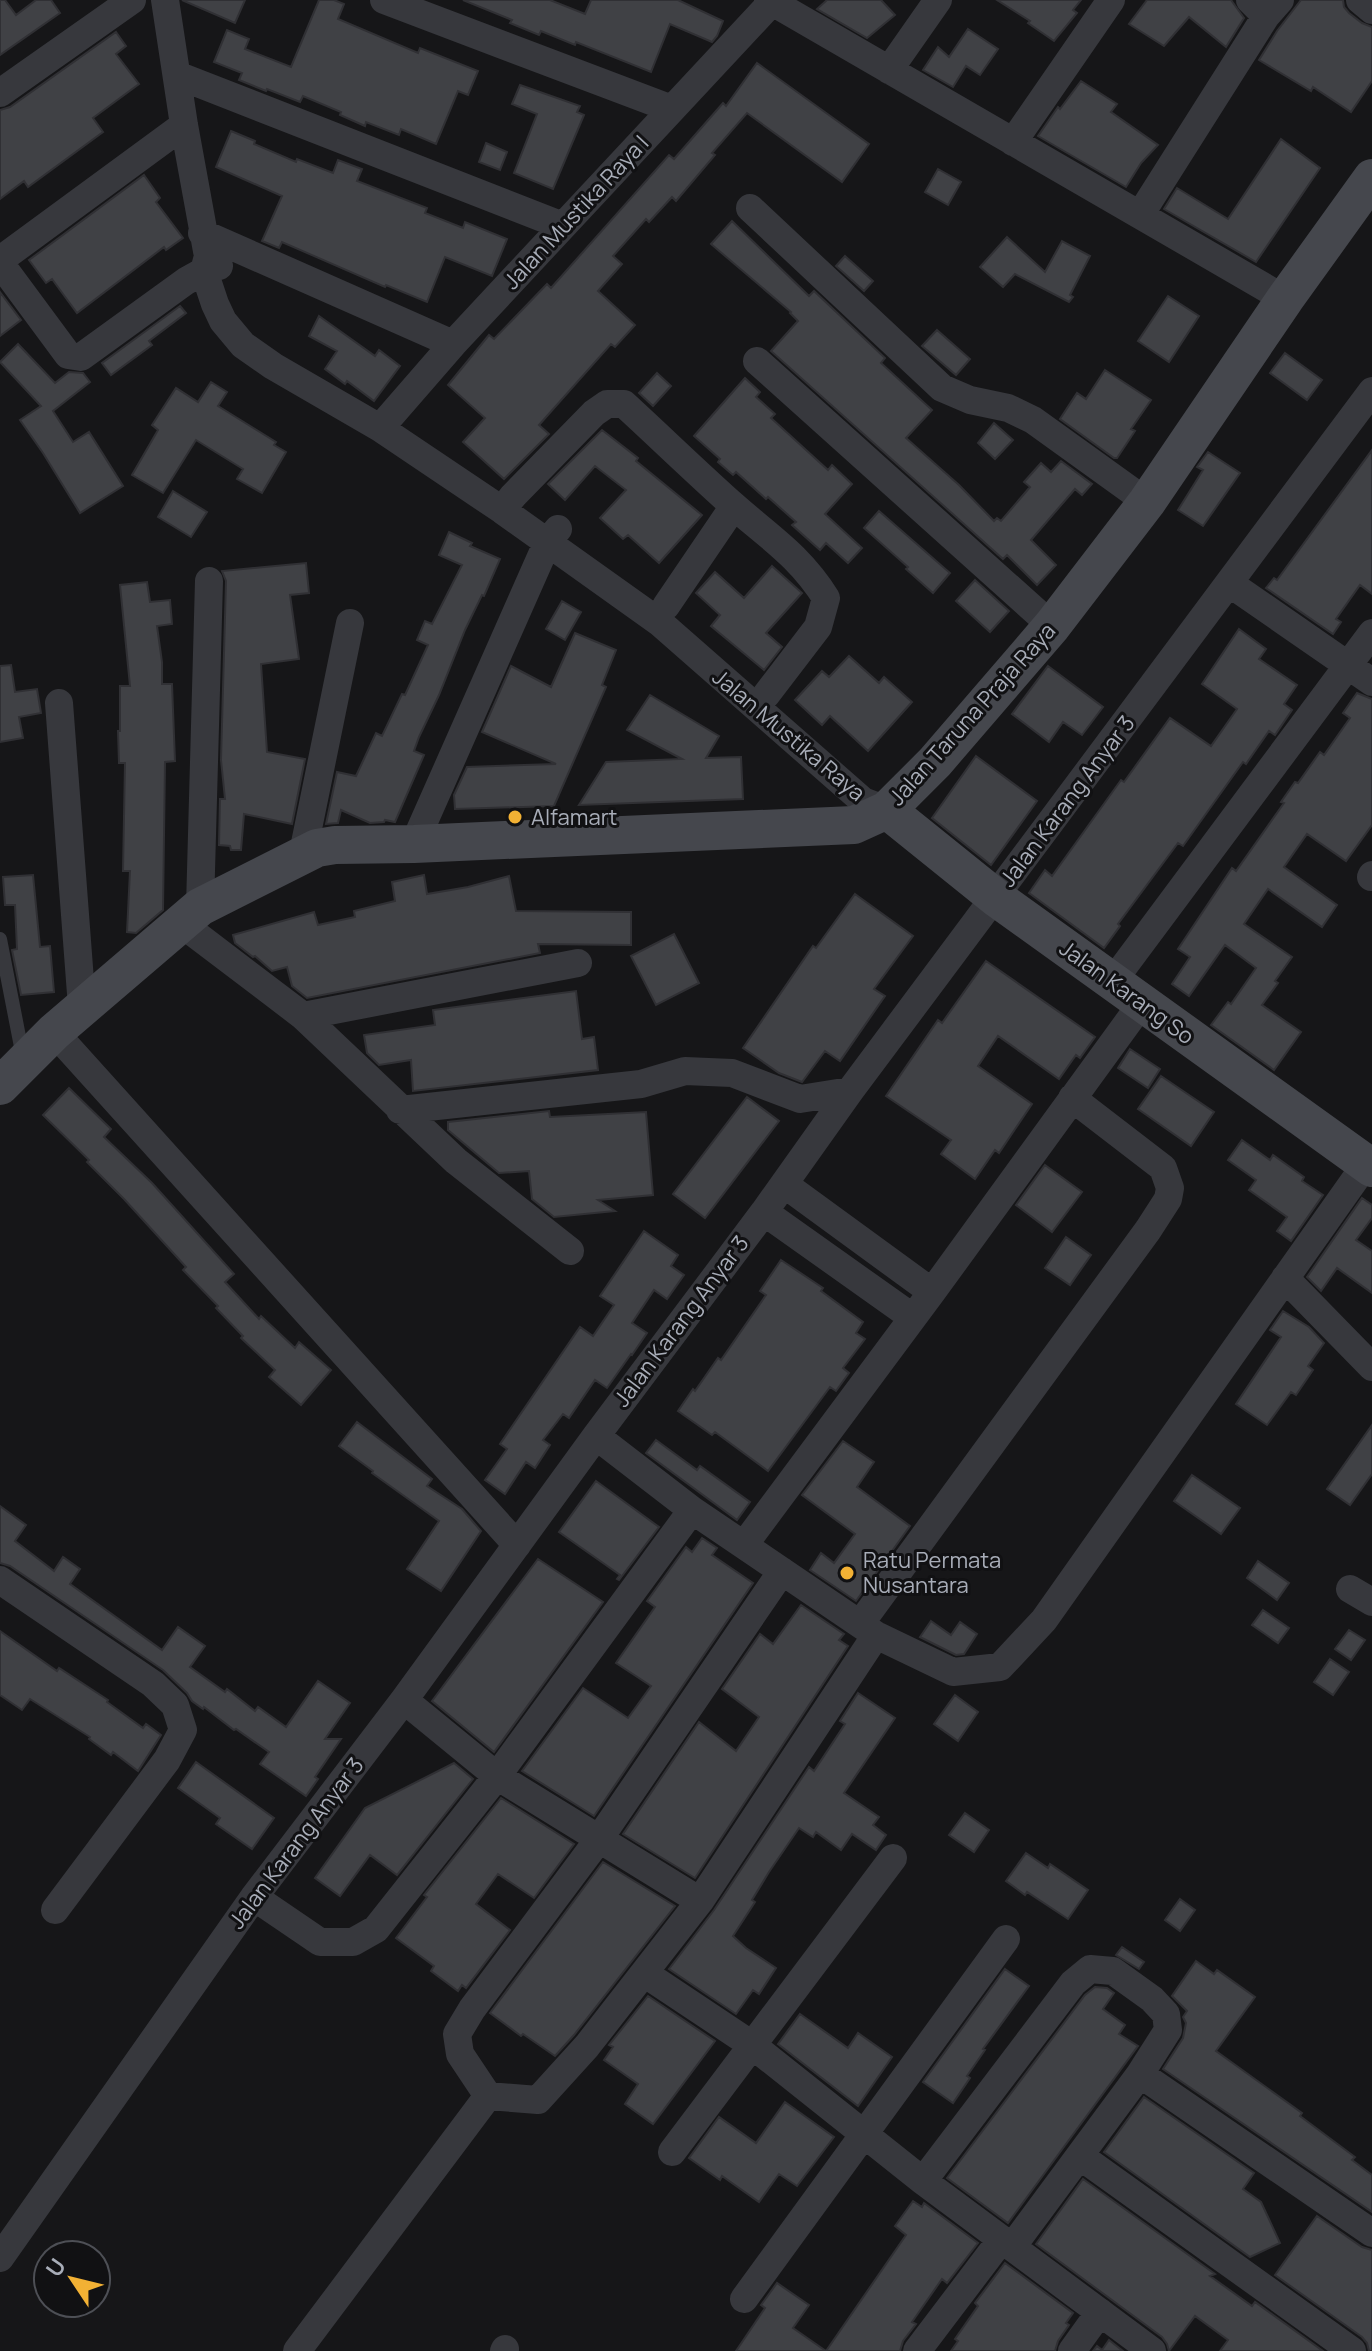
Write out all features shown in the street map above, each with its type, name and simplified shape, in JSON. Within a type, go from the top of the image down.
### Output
[{"type":"street","points":[[0,93],[132,0]]},
{"type":"street","name":"Jalan Mustika Raya","points":[[165,0],[208,257],[223,321],[243,345],[273,366],[384,421],[553,535],[666,606],[873,792],[887,810]]},
{"type":"street","points":[[384,0],[672,109]]},
{"type":"street","points":[[889,70],[938,0]]},
{"type":"street","points":[[1013,142],[1111,0]]},
{"type":"street","points":[[1360,0],[1372,10]]},
{"type":"street","points":[[774,1],[1285,299]]},
{"type":"street","name":"Jalan Mustika Raya I","points":[[384,421],[774,1]]},
{"type":"street","points":[[1140,215],[1265,5]]},
{"type":"street","points":[[177,75],[563,226]]},
{"type":"street","points":[[184,125],[0,262],[68,355],[81,357],[186,281],[208,257],[453,344]]},
{"type":"street","name":"Jalan Taruna Praja Raya","points":[[12,1074],[68,1020],[191,915],[303,853],[335,845],[854,825],[887,810],[935,762],[1052,626],[1147,502],[1285,299],[1372,178]]},
{"type":"street","points":[[750,208],[942,388],[970,400],[1008,408],[1033,420],[1147,502]]},
{"type":"street","points":[[757,361],[1052,626]]},
{"type":"street","name":"Jalan Karang Anyar 3","points":[[0,2258],[254,1897],[404,1700],[850,1091],[1372,391]]},
{"type":"street","points":[[508,503],[594,413],[607,404],[624,404],[734,506],[786,549],[811,574],[826,598],[818,627],[766,695]]},
{"type":"street","points":[[666,606],[734,506]]},
{"type":"street","points":[[414,844],[553,535]]},
{"type":"street","name":"Jalan Mustika Raya","points":[[553,535],[659,622],[863,801],[887,810]]},
{"type":"street","points":[[209,581],[191,915],[456,1161],[570,1251]]},
{"type":"street","points":[[1229,583],[1360,674]]},
{"type":"street","points":[[303,853],[350,623]]},
{"type":"street","points":[[744,1545],[1072,1098],[1128,992],[1360,674],[1372,633]]},
{"type":"street","points":[[59,703],[68,1020],[517,1545]]},
{"type":"street","name":"Jalan Karang So","points":[[887,810],[995,897],[1369,1166]]},
{"type":"street","points":[[303,1016],[578,963]]},
{"type":"street","points":[[400,1110],[641,1084],[685,1071],[732,1073],[800,1099],[850,1091]]},
{"type":"street","points":[[488,2096],[538,2100],[587,2046],[700,1901],[868,1630],[1168,1199],[1170,1188],[1163,1168],[1072,1098]]},
{"type":"street","points":[[596,1436],[692,1510],[868,1630],[953,1672],[1000,1667],[1054,1607],[1285,1278],[1369,1166]]},
{"type":"street","points":[[784,1184],[932,1292]]},
{"type":"street","points":[[764,1212],[912,1317]]},
{"type":"street","points":[[1285,1278],[1372,1367]]},
{"type":"street","points":[[254,1897],[320,1942],[353,1942],[376,1929],[497,1776],[692,1510]]},
{"type":"street","points":[[488,2096],[460,2054],[457,2034],[472,2009],[599,1839],[782,1571]]},
{"type":"street","points":[[0,1580],[153,1684],[175,1705],[183,1730],[167,1760],[55,1910]]},
{"type":"street","points":[[404,1700],[497,1776],[700,1901]]},
{"type":"street","points":[[672,2152],[893,1858]]},
{"type":"street","points":[[744,2299],[1006,1939]]},
{"type":"street","points":[[917,2351],[1080,2156],[1168,2030],[1166,2014],[1152,1999],[1113,1971],[1090,1969],[1073,1983],[923,2181]]},
{"type":"street","points":[[644,1973],[752,2045],[923,2181],[1152,2351]]},
{"type":"street","points":[[1140,2074],[1372,2233]]},
{"type":"street","points":[[297,2351],[488,2096]]},
{"type":"street","points":[[1080,2156],[1352,2351]]},
{"type":"street","points":[[1072,2351],[1100,2312]]},
{"type":"lane","points":[[0,939],[12,1074]]},
{"type":"building","points":[[0,0],[5,0],[16,15],[36,0],[51,0],[60,13],[0,55]]},
{"type":"building","points":[[182,0],[245,0],[235,23]]},
{"type":"building","points":[[319,0],[344,4],[338,19],[418,53],[420,48],[478,71],[468,95],[458,91],[436,144],[401,129],[399,135],[366,122],[365,126],[303,96],[300,102],[266,91],[239,80],[242,73],[214,62],[227,30],[249,39],[245,49],[291,67]]},
{"type":"building","points":[[463,0],[550,0],[585,14],[591,0],[678,0],[723,21],[712,42],[670,24],[651,72],[576,42],[575,45],[541,31],[539,35]]},
{"type":"building","points":[[827,0],[881,0],[895,15],[867,38],[817,9]]},
{"type":"building","points":[[997,0],[1081,0],[1073,10],[1077,13],[1054,41]]},
{"type":"building","points":[[1147,0],[1231,0],[1244,18],[1226,47],[1189,17],[1164,46],[1129,24]]},
{"type":"building","points":[[1301,0],[1343,0],[1349,13],[1372,27],[1372,81],[1351,112],[1313,87],[1311,91],[1259,60]]},
{"type":"building","points":[[968,29],[998,49],[980,75],[966,66],[953,87],[923,70],[938,47],[949,57]]},
{"type":"building","points":[[116,32],[126,46],[116,54],[139,84],[93,118],[103,132],[28,187],[24,181],[0,199],[0,110],[10,107]]},
{"type":"building","points":[[757,63],[869,144],[842,182],[747,113],[676,201],[672,197],[649,222],[646,219],[613,256],[622,264],[598,291],[635,325],[615,347],[611,344],[539,425],[549,434],[504,479],[463,442],[485,418],[448,385],[489,335],[494,339],[547,284],[551,288],[669,155],[674,159],[723,103],[726,106]]},
{"type":"building","points":[[1081,81],[1117,104],[1111,112],[1158,145],[1141,163],[1126,187],[1038,136]]},
{"type":"building","points":[[520,85],[580,106],[577,112],[584,115],[553,189],[514,173],[537,114],[512,104]]},
{"type":"building","points":[[231,131],[296,162],[297,159],[333,173],[338,160],[362,169],[357,181],[427,208],[425,213],[463,228],[465,222],[507,239],[492,276],[445,257],[427,302],[282,242],[279,248],[262,241],[282,196],[216,167]]},
{"type":"building","points":[[1281,139],[1320,168],[1256,262],[1164,209],[1177,188],[1228,219]]},
{"type":"building","points":[[486,143],[507,152],[500,170],[479,162]]},
{"type":"building","points":[[938,169],[961,182],[948,205],[925,192]]},
{"type":"building","points":[[144,175],[160,198],[156,202],[183,238],[166,250],[164,247],[77,313],[52,279],[46,283],[29,260]]},
{"type":"building","points":[[732,221],[809,296],[814,291],[885,358],[881,363],[932,410],[906,438],[994,521],[997,518],[1001,521],[1030,487],[1024,482],[1041,463],[1051,472],[1061,461],[1092,484],[1082,495],[1075,489],[1031,540],[1056,565],[1037,585],[1007,555],[1003,559],[771,351],[798,321],[711,244]]},
{"type":"building","points":[[1007,237],[1045,272],[1062,241],[1090,256],[1069,302],[1015,274],[1003,287],[980,267]]},
{"type":"building","points":[[845,256],[873,281],[864,291],[836,266]]},
{"type":"building","points":[[0,292],[21,320],[0,336]]},
{"type":"building","points":[[1168,296],[1199,316],[1169,362],[1138,341]]},
{"type":"building","points":[[180,306],[186,313],[149,341],[152,345],[111,375],[102,363]]},
{"type":"building","points":[[319,316],[375,356],[379,350],[400,366],[374,401],[325,369],[337,351],[309,336]]},
{"type":"building","points":[[937,330],[970,359],[956,375],[922,346]]},
{"type":"building","points":[[18,344],[55,383],[69,372],[83,373],[90,382],[53,411],[73,442],[89,432],[123,486],[80,513],[20,420],[41,406],[0,362]]},
{"type":"building","points":[[1285,353],[1322,380],[1307,400],[1270,373]]},
{"type":"building","points":[[1105,370],[1151,400],[1131,429],[1135,431],[1117,458],[1060,419],[1077,393],[1086,399]]},
{"type":"building","points":[[657,373],[671,386],[653,406],[639,393]]},
{"type":"building","points":[[745,378],[760,392],[756,397],[775,414],[771,418],[828,470],[832,465],[852,484],[825,514],[862,548],[848,563],[826,543],[820,550],[792,525],[796,522],[736,472],[733,475],[694,436]]},
{"type":"building","points":[[211,382],[227,392],[218,406],[276,442],[274,445],[286,452],[262,493],[237,479],[243,469],[196,440],[163,493],[132,475],[158,430],[152,425],[176,388],[198,402]]},
{"type":"building","points":[[994,423],[1013,440],[995,459],[978,443]]},
{"type":"building","points":[[602,430],[702,515],[659,563],[628,535],[623,539],[600,518],[626,490],[595,466],[565,500],[548,484]]},
{"type":"building","points":[[1372,450],[1372,594],[1360,585],[1336,619],[1341,622],[1333,634],[1266,588],[1274,578],[1277,580]]},
{"type":"building","points":[[1208,452],[1240,473],[1203,526],[1178,510],[1203,470],[1197,467]]},
{"type":"building","points":[[173,491],[207,512],[191,537],[158,517]]},
{"type":"building","points":[[879,511],[950,573],[933,593],[864,528]]},
{"type":"building","points":[[449,532],[472,543],[470,546],[500,559],[465,630],[419,737],[414,751],[424,755],[395,822],[370,823],[341,810],[338,823],[326,824],[337,772],[356,776],[376,733],[382,736],[428,645],[417,640],[425,621],[432,624],[462,565],[439,555]]},
{"type":"building","points":[[306,563],[309,593],[290,595],[299,659],[261,664],[267,752],[305,759],[292,824],[244,814],[241,850],[231,850],[230,846],[219,845],[220,799],[225,799],[221,760],[226,581],[222,571]]},
{"type":"building","points":[[772,566],[802,593],[766,633],[782,647],[764,670],[711,626],[720,615],[696,593],[715,572],[744,598]]},
{"type":"building","points":[[975,580],[1009,611],[990,632],[956,601]]},
{"type":"building","points":[[147,582],[150,602],[170,600],[172,624],[157,626],[162,684],[172,684],[175,761],[165,762],[163,910],[136,933],[127,932],[130,871],[123,871],[125,763],[119,763],[118,731],[120,686],[130,686],[120,585]]},
{"type":"building","points":[[562,601],[581,612],[565,640],[546,629]]},
{"type":"building","points":[[1239,629],[1266,649],[1259,659],[1297,685],[1284,704],[1292,710],[1275,735],[1269,731],[1246,764],[1243,762],[1183,846],[1178,843],[1104,948],[1029,893],[1045,870],[1052,876],[1170,718],[1211,746],[1237,709],[1202,684]]},
{"type":"building","points":[[575,633],[616,650],[602,685],[606,687],[554,806],[455,809],[454,795],[467,767],[556,764],[482,732],[511,666],[551,687]]},
{"type":"building","points":[[849,656],[879,683],[884,677],[912,702],[868,751],[830,716],[822,725],[795,700],[822,671],[829,677]]},
{"type":"building","points":[[11,665],[15,692],[37,689],[41,713],[19,717],[23,738],[0,742],[0,666]]},
{"type":"building","points":[[1048,666],[1103,707],[1082,735],[1063,722],[1049,742],[1012,714]]},
{"type":"building","points":[[1357,693],[1372,699],[1372,825],[1346,861],[1307,834],[1284,867],[1337,905],[1322,927],[1268,889],[1244,924],[1292,957],[1262,1005],[1301,1032],[1274,1070],[1211,1025],[1228,1002],[1231,1004],[1256,968],[1225,945],[1189,996],[1172,984],[1190,957],[1178,949],[1232,868],[1236,871],[1284,803],[1281,802],[1295,782],[1298,783],[1320,752],[1324,755],[1350,718],[1343,713]]},
{"type":"building","points":[[650,695],[719,736],[706,758],[741,757],[743,799],[579,805],[606,762],[682,759],[627,730]]},
{"type":"building","points":[[976,756],[1037,801],[991,865],[932,818]]},
{"type":"building","points":[[33,875],[40,947],[50,946],[54,992],[21,995],[12,950],[17,949],[15,905],[5,905],[3,877]]},
{"type":"building","points":[[424,875],[427,894],[509,876],[516,911],[631,912],[631,945],[538,944],[540,953],[307,998],[292,986],[287,967],[272,971],[235,943],[233,935],[314,912],[318,925],[355,917],[354,911],[395,901],[392,882]]},
{"type":"building","points":[[855,894],[913,936],[874,989],[885,996],[840,1061],[825,1051],[802,1082],[779,1073],[743,1048],[813,946],[816,948]]},
{"type":"building","points":[[674,934],[699,983],[656,1005],[631,956]]},
{"type":"building","points":[[986,961],[1095,1037],[1080,1058],[1076,1055],[1059,1079],[998,1036],[978,1066],[1032,1104],[999,1153],[995,1150],[975,1179],[941,1154],[951,1140],[886,1096],[938,1020],[942,1023]]},
{"type":"building","points":[[576,991],[582,1039],[594,1037],[598,1070],[413,1091],[411,1060],[379,1065],[367,1053],[364,1035],[435,1025],[433,1010]]},
{"type":"building","points":[[1130,1049],[1160,1069],[1148,1088],[1118,1068]]},
{"type":"building","points":[[1161,1076],[1214,1112],[1191,1146],[1138,1109]]},
{"type":"building","points":[[69,1088],[111,1129],[104,1137],[152,1183],[234,1274],[225,1282],[259,1319],[261,1316],[295,1348],[299,1342],[331,1370],[301,1405],[269,1377],[275,1370],[241,1338],[243,1336],[216,1308],[218,1306],[183,1270],[186,1267],[87,1162],[89,1160],[43,1115]]},
{"type":"building","points":[[747,1097],[779,1121],[705,1218],[673,1194]]},
{"type":"building","points":[[549,1111],[550,1117],[646,1112],[653,1195],[598,1200],[615,1211],[554,1217],[532,1199],[529,1171],[499,1173],[448,1130],[448,1122]]},
{"type":"building","points":[[1242,1140],[1270,1160],[1273,1155],[1323,1195],[1291,1241],[1277,1231],[1287,1217],[1249,1190],[1256,1180],[1228,1160]]},
{"type":"building","points":[[1045,1165],[1082,1192],[1052,1232],[1016,1205]]},
{"type":"building","points":[[1362,1198],[1372,1205],[1372,1218],[1356,1240],[1372,1251],[1372,1293],[1337,1268],[1321,1291],[1307,1277]]},
{"type":"building","points":[[644,1231],[678,1255],[671,1266],[684,1275],[667,1299],[654,1290],[632,1323],[647,1333],[632,1355],[607,1388],[595,1380],[569,1418],[563,1414],[543,1440],[550,1445],[535,1468],[526,1462],[505,1494],[485,1480],[507,1449],[500,1444],[580,1327],[593,1336],[614,1305],[600,1296]]},
{"type":"building","points":[[1066,1237],[1091,1255],[1070,1285],[1045,1268]]},
{"type":"building","points":[[781,1260],[823,1288],[821,1291],[863,1322],[856,1333],[865,1339],[843,1368],[849,1373],[836,1391],[830,1387],[768,1471],[715,1432],[712,1435],[678,1411],[718,1358],[721,1360],[766,1295],[760,1291]]},
{"type":"building","points":[[1283,1311],[1309,1327],[1324,1343],[1308,1366],[1313,1370],[1296,1395],[1291,1392],[1267,1425],[1236,1404],[1281,1337],[1270,1330]]},
{"type":"building","points":[[357,1422],[432,1479],[427,1486],[462,1509],[481,1531],[441,1591],[407,1569],[439,1521],[339,1446]]},
{"type":"building","points":[[1372,1425],[1372,1474],[1350,1505],[1327,1489]]},
{"type":"building","points":[[656,1440],[697,1470],[700,1466],[750,1502],[737,1520],[646,1453]]},
{"type":"building","points":[[843,1441],[874,1462],[857,1487],[910,1526],[856,1601],[810,1570],[821,1553],[834,1563],[855,1534],[802,1495]]},
{"type":"building","points":[[1192,1475],[1240,1508],[1221,1534],[1174,1501]]},
{"type":"building","points":[[596,1481],[659,1527],[619,1580],[620,1575],[559,1532]]},
{"type":"building","points":[[0,1506],[26,1525],[15,1541],[54,1571],[63,1557],[80,1569],[70,1584],[162,1650],[178,1627],[205,1646],[190,1667],[225,1692],[227,1689],[255,1711],[258,1707],[286,1727],[318,1681],[350,1703],[325,1739],[341,1739],[306,1796],[260,1764],[269,1752],[192,1701],[163,1670],[10,1566],[0,1563]]},
{"type":"building","points":[[702,1538],[717,1548],[712,1555],[753,1583],[594,1816],[522,1771],[583,1688],[628,1718],[651,1686],[616,1663],[655,1607],[647,1601],[686,1547],[692,1552]]},
{"type":"building","points":[[538,1559],[603,1602],[494,1752],[432,1701]]},
{"type":"building","points":[[1258,1561],[1289,1583],[1277,1600],[1247,1578]]},
{"type":"building","points":[[801,1605],[844,1634],[839,1640],[848,1646],[695,1878],[623,1834],[699,1722],[736,1751],[759,1717],[722,1689],[760,1634],[773,1644]]},
{"type":"building","points":[[1263,1610],[1289,1628],[1278,1643],[1252,1625]]},
{"type":"building","points":[[931,1621],[951,1635],[960,1622],[977,1634],[964,1654],[956,1655],[920,1637]]},
{"type":"building","points":[[1349,1630],[1365,1640],[1351,1660],[1335,1649]]},
{"type":"building","points":[[0,1631],[57,1671],[59,1668],[108,1700],[143,1728],[146,1724],[161,1735],[138,1771],[30,1699],[22,1710],[0,1695]]},
{"type":"building","points":[[1330,1659],[1349,1672],[1333,1695],[1314,1682]]},
{"type":"building","points":[[858,1693],[895,1718],[844,1793],[879,1817],[873,1825],[886,1835],[876,1850],[852,1834],[841,1850],[816,1832],[813,1837],[799,1828],[769,1872],[752,1900],[755,1902],[733,1936],[776,1968],[759,1994],[753,1990],[736,2014],[669,1969],[714,1910],[809,1767],[814,1771],[845,1724],[840,1721]]},
{"type":"building","points":[[955,1695],[978,1712],[958,1741],[934,1724]]},
{"type":"building","points":[[196,1762],[274,1818],[252,1849],[216,1824],[220,1818],[178,1788]]},
{"type":"building","points":[[454,1763],[473,1779],[397,1875],[370,1855],[340,1896],[315,1878],[365,1808]]},
{"type":"building","points":[[501,1798],[574,1844],[534,1898],[498,1874],[476,1904],[510,1930],[466,1988],[462,1985],[458,1991],[431,1971],[434,1966],[396,1938],[427,1897],[424,1895]]},
{"type":"building","points":[[965,1813],[989,1830],[974,1852],[949,1835]]},
{"type":"building","points":[[1026,1853],[1048,1868],[1050,1864],[1088,1890],[1068,1919],[1006,1881]]},
{"type":"building","points":[[603,1862],[675,1906],[555,2056],[490,2013]]},
{"type":"building","points":[[1180,1899],[1195,1910],[1180,1931],[1165,1920]]},
{"type":"building","points":[[1122,1947],[1144,1962],[1139,1969],[1116,1955]]},
{"type":"building","points":[[1196,1961],[1214,1974],[1217,1970],[1255,1997],[1216,2051],[1302,2113],[1300,2116],[1355,2157],[1352,2160],[1372,2175],[1372,2212],[1163,2069],[1183,2038],[1186,2023],[1183,2017],[1187,2011],[1172,1996]]},
{"type":"building","points":[[1005,1969],[1029,1986],[983,2049],[967,2076],[970,2078],[953,2103],[923,2082]]},
{"type":"building","points":[[1095,1987],[1107,1988],[1114,1993],[1103,2009],[1125,2025],[1119,2034],[1138,2046],[1008,2223],[947,2178],[1085,1995]]},
{"type":"building","points":[[648,1996],[715,2041],[653,2124],[625,2104],[638,2084],[604,2060],[613,2047],[609,2045]]},
{"type":"building","points":[[800,2014],[848,2048],[858,2033],[892,2057],[858,2106],[778,2044]]},
{"type":"building","points":[[1144,2097],[1254,2173],[1243,2189],[1261,2202],[1280,2243],[1250,2257],[1104,2152]]},
{"type":"building","points":[[785,2102],[834,2137],[797,2186],[779,2174],[759,2202],[689,2158],[719,2117],[756,2143]]},
{"type":"building","points":[[1083,2179],[1215,2274],[1210,2276],[1252,2306],[1255,2302],[1323,2351],[1220,2351],[1228,2340],[1195,2316],[1169,2351],[1162,2337],[1036,2244]]},
{"type":"building","points":[[913,2201],[922,2207],[924,2203],[978,2243],[947,2283],[942,2279],[912,2322],[916,2324],[903,2341],[900,2351],[826,2351],[906,2235],[895,2226]]},
{"type":"building","points":[[1317,2216],[1362,2247],[1372,2250],[1372,2351],[1369,2351],[1362,2337],[1275,2275]]},
{"type":"building","points":[[1005,2263],[1073,2313],[1055,2351],[951,2351],[958,2341],[955,2339],[978,2306],[975,2303]]},
{"type":"building","points":[[777,2283],[809,2305],[793,2328],[826,2351],[736,2351],[765,2308],[761,2305]]},
{"type":"building","points":[[1109,2340],[1123,2351],[1093,2351],[1097,2346],[1102,2350]]},
{"type":"place","name":"Alfamart","points":[[515,817]]},
{"type":"place","name":"Ratu Permata Nusantara","points":[[847,1573]]}]
